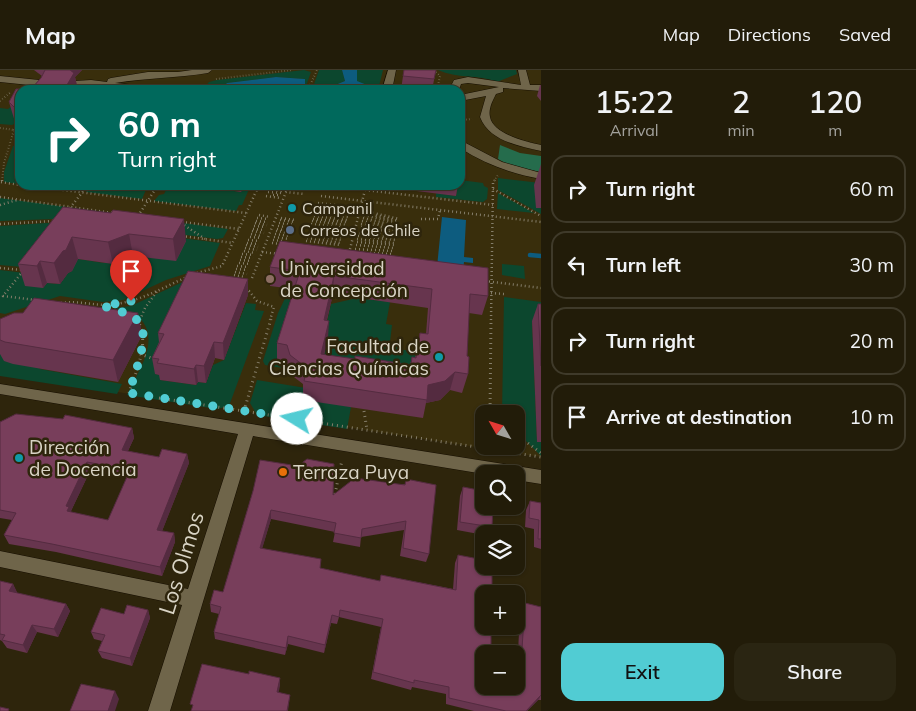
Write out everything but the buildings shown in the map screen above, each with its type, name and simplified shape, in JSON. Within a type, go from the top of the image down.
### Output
[{"type":"street","points":[[0,79],[59,85],[208,70]]},
{"type":"street","points":[[388,85],[392,70]]},
{"type":"street","points":[[522,70],[526,88]]},
{"type":"street","points":[[0,74],[63,80],[79,84]]},
{"type":"street","points":[[455,85],[464,80],[514,87],[541,88]]},
{"type":"street","points":[[91,83],[109,85]]},
{"type":"street","points":[[465,97],[514,87]]},
{"type":"street","points":[[492,91],[485,113],[486,121],[491,128],[506,137],[541,148]]},
{"type":"street","points":[[465,146],[480,156],[515,171],[541,176]]},
{"type":"street","points":[[0,389],[246,420],[346,445],[541,477]]},
{"type":"street","name":"Los Olmos","points":[[160,711],[246,420]]},
{"type":"street","points":[[0,559],[194,599]]},
{"type":"path","points":[[212,80],[294,70]]},
{"type":"path","points":[[309,85],[317,70]]},
{"type":"path","points":[[434,70],[440,76],[438,85]]},
{"type":"path","points":[[15,127],[2,165],[0,177],[1,182],[15,184]]},
{"type":"path","points":[[0,128],[14,130]]},
{"type":"path","points":[[490,405],[493,183],[504,166]]},
{"type":"path","points":[[493,189],[541,216]]},
{"type":"path","points":[[66,190],[246,213]]},
{"type":"path","points":[[134,223],[154,190]]},
{"type":"path","points":[[219,273],[257,190]]},
{"type":"path","points":[[349,253],[365,190],[493,205]]},
{"type":"path","points":[[269,191],[282,192],[269,191]]},
{"type":"path","points":[[66,215],[83,192]]},
{"type":"path","points":[[252,278],[286,192],[304,194]]},
{"type":"path","points":[[321,196],[541,222]]},
{"type":"path","points":[[0,197],[119,214]]},
{"type":"path","points":[[0,205],[17,200]]},
{"type":"path","points":[[421,219],[424,217],[438,219],[440,210]]},
{"type":"path","points":[[129,215],[146,217]]},
{"type":"path","points":[[0,224],[44,221],[61,222]]},
{"type":"path","points":[[206,239],[179,221],[239,229]]},
{"type":"path","points":[[312,223],[345,227]]},
{"type":"path","points":[[312,223],[345,227]]},
{"type":"path","points":[[312,223],[345,227]]},
{"type":"path","points":[[312,223],[345,227]]},
{"type":"path","points":[[312,223],[345,227]]},
{"type":"path","points":[[312,223],[345,227]]},
{"type":"path","points":[[312,223],[345,227]]},
{"type":"path","points":[[312,223],[345,227]]},
{"type":"path","points":[[276,230],[291,232]]},
{"type":"path","points":[[276,230],[291,232]]},
{"type":"path","points":[[276,230],[291,232]]},
{"type":"path","points":[[276,230],[291,232]]},
{"type":"path","points":[[276,230],[291,232]]},
{"type":"path","points":[[360,230],[396,235]]},
{"type":"path","points":[[360,230],[396,235]]},
{"type":"path","points":[[360,230],[396,235]]},
{"type":"path","points":[[360,230],[396,235]]},
{"type":"path","points":[[360,230],[396,235]]},
{"type":"path","points":[[360,230],[396,235]]},
{"type":"path","points":[[360,230],[396,235]]},
{"type":"path","points":[[177,236],[233,243]]},
{"type":"path","points":[[246,246],[258,247]]},
{"type":"path","points":[[246,246],[258,247]]},
{"type":"path","points":[[246,246],[258,247]]},
{"type":"path","points":[[246,246],[258,247]]},
{"type":"path","points":[[246,246],[258,247]]},
{"type":"path","points":[[246,246],[258,247]]},
{"type":"path","points":[[246,246],[258,247]]},
{"type":"path","points":[[246,246],[258,247]]},
{"type":"path","points":[[246,246],[258,247]]},
{"type":"path","points":[[246,246],[258,247]]},
{"type":"path","points":[[246,246],[258,247]]},
{"type":"path","points":[[246,246],[258,247]]},
{"type":"path","points":[[262,252],[282,255]]},
{"type":"path","points":[[103,306],[131,301],[196,273],[222,266]]},
{"type":"path","points":[[0,268],[24,270],[3,296],[40,301]]},
{"type":"path","points":[[482,281],[541,288]]},
{"type":"path","points":[[139,322],[145,308],[160,288]]},
{"type":"path","points":[[240,288],[249,291],[257,301],[274,306],[246,420]]},
{"type":"path","points":[[491,293],[504,294]]},
{"type":"path","points":[[58,304],[69,301],[88,303],[112,309]]},
{"type":"path","points":[[84,310],[88,303]]},
{"type":"path","points":[[129,393],[140,354],[143,330],[139,322],[134,318]]},
{"type":"path","points":[[140,354],[160,361]]},
{"type":"path","points":[[120,392],[138,395]]},
{"type":"path","points":[[158,398],[246,420],[367,430],[541,457]]},
{"type":"path","points":[[364,411],[367,430]]},
{"type":"path","points":[[525,441],[541,453]]},
{"type":"path","points":[[334,499],[346,445]]},
{"type":"shaded area","name":"Universidad de Concepción","points":[[0,70],[541,70],[541,457],[525,455],[525,405],[475,405],[475,447],[0,374]]},
{"type":"green space","points":[[304,70],[311,72],[306,85],[305,79],[276,77],[227,83],[226,85],[206,85],[209,82]]},
{"type":"green space","points":[[319,70],[342,70],[345,81],[335,85],[314,85]]},
{"type":"green space","points":[[357,70],[383,70],[379,85],[361,85],[357,81]]},
{"type":"green space","points":[[438,70],[516,70],[517,74],[497,82],[482,78],[453,75]]},
{"type":"green space","points":[[12,106],[15,124],[0,124],[0,108],[8,109]]},
{"type":"green space","points":[[15,145],[15,183],[4,182],[4,172],[13,146]]},
{"type":"green space","points":[[500,145],[520,153],[541,156],[541,172],[511,166],[498,159]]},
{"type":"green space","points":[[498,178],[541,183],[536,207],[541,208],[541,214],[498,190]]},
{"type":"green space","points":[[465,181],[483,183],[488,188],[487,199],[483,202],[436,197],[436,193],[456,196],[457,190],[465,190]]},
{"type":"green space","points":[[88,190],[146,190],[142,199],[86,192]]},
{"type":"green space","points":[[166,190],[227,190],[240,192],[241,190],[249,190],[242,205],[239,205],[236,211],[154,201],[159,195],[164,194]]},
{"type":"green space","points":[[498,193],[534,213],[497,209]]},
{"type":"green space","points":[[0,198],[134,216],[0,221]]},
{"type":"green space","points":[[146,218],[228,229],[223,238],[217,239],[139,229]]},
{"type":"green space","points":[[55,224],[22,267],[0,265],[0,226]]},
{"type":"green space","points":[[80,230],[43,288],[47,283],[60,284],[68,273],[72,271],[72,267],[78,259],[111,263],[123,259],[129,254],[144,233],[220,243],[210,266],[166,280],[123,300],[103,302],[60,296],[5,314],[0,313],[0,270],[25,273]]},
{"type":"green space","points":[[502,264],[524,266],[525,279],[502,275]]},
{"type":"green space","points":[[189,279],[155,374],[161,375],[160,380],[196,385],[198,382],[206,383],[213,365],[224,360],[246,303],[256,304],[255,310],[264,311],[229,406],[217,409],[127,395],[144,359],[149,340],[143,322],[130,313],[115,308],[131,306]]},
{"type":"green space","points":[[290,288],[299,290],[277,362],[288,364],[288,369],[265,365],[263,361],[278,313]]},
{"type":"green space","points":[[504,297],[541,302],[541,322],[532,321],[537,441],[541,442],[541,456],[525,440],[525,405],[502,405]]},
{"type":"green space","points":[[357,298],[390,302],[386,324],[392,325],[390,342],[399,349],[416,352],[412,377],[321,367],[328,340],[323,339],[331,304]]},
{"type":"green space","points":[[0,329],[40,369],[122,384],[117,394],[0,376]]},
{"type":"green space","points":[[257,380],[306,388],[351,407],[347,429],[257,415],[250,403]]},
{"type":"water","points":[[342,70],[357,70],[357,81],[367,85],[335,85],[345,81]]},
{"type":"water","points":[[276,77],[305,79],[305,85],[225,85],[227,83]]},
{"type":"water","points":[[442,217],[466,220],[464,257],[473,258],[473,263],[464,262],[463,270],[437,267]]},
{"type":"waterway","points":[[530,255],[541,256]]},
{"type":"place","name":"Campanil","points":[[292,208]]},
{"type":"place","name":"Correos de Chile","points":[[290,230]]},
{"type":"place","name":"Universidad de Concepción","points":[[270,279]]},
{"type":"place","name":"Facultad de Ciencias Químicas","points":[[439,357]]},
{"type":"place","name":"Dirección de Docencia","points":[[19,458]]},
{"type":"place","name":"Terraza Puya","points":[[283,472]]},
{"type":"route","points":[[131,301],[103,306],[134,318],[139,322],[143,330],[142,347],[129,393],[297,419]]}]
